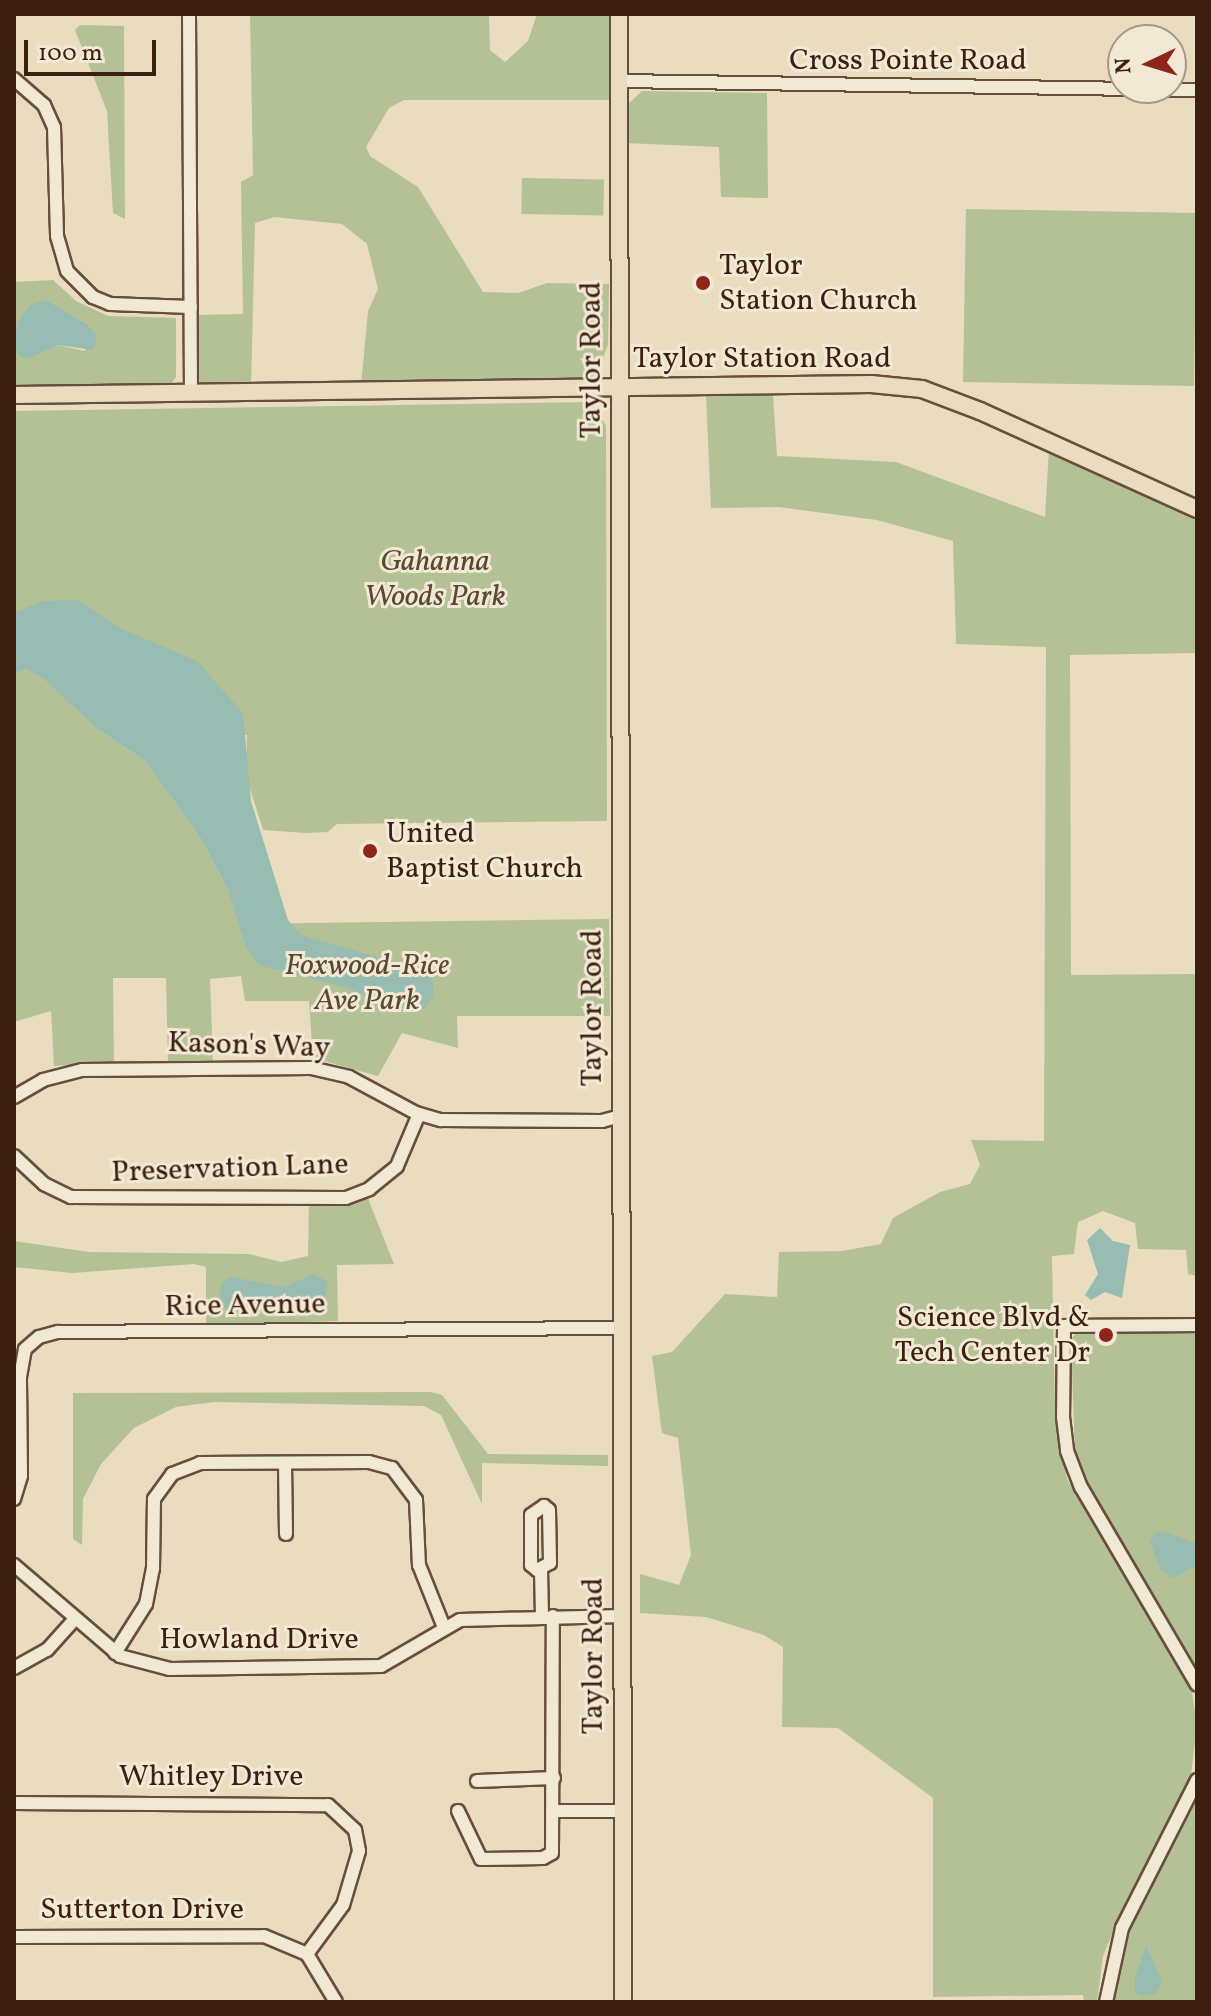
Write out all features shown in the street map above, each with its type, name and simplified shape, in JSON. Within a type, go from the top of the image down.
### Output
[{"type":"main road","name":"Taylor Road","points":[[619,14],[623,2002]]},
{"type":"main road","name":"Taylor Station Road","points":[[14,395],[871,384],[922,389],[1197,509]]},
{"type":"street","points":[[189,14],[191,393]]},
{"type":"street","points":[[14,79],[44,105],[54,127],[57,236],[67,271],[93,297],[110,304],[191,307]]},
{"type":"street","name":"Cross Pointe Road","points":[[620,81],[1197,90]]},
{"type":"street","name":"Kason's Way","points":[[14,1097],[43,1080],[82,1070],[311,1068],[369,1085],[419,1114],[464,1122],[621,1116]]},
{"type":"street","name":"Preservation Lane","points":[[14,1156],[44,1184],[71,1197],[346,1198],[369,1189],[397,1166],[419,1114]]},
{"type":"street","points":[[1197,1325],[1064,1326],[1064,1433],[1074,1471],[1197,1685]]},
{"type":"street","name":"Rice Avenue","points":[[14,1499],[21,1476],[20,1346],[39,1337],[58,1332],[622,1328]]},
{"type":"street","points":[[115,1653],[146,1604],[153,1569],[154,1499],[172,1474],[200,1463],[369,1462],[392,1468],[409,1484],[416,1500],[419,1565],[443,1625]]},
{"type":"street","points":[[285,1463],[286,1534]]},
{"type":"street","points":[[544,1506],[549,1510],[550,1563],[541,1569],[531,1565],[531,1515],[544,1506]]},
{"type":"street","name":"Howland Drive","points":[[14,1565],[115,1653],[137,1664],[170,1669],[381,1666],[443,1625],[547,1616],[622,1616]]},
{"type":"street","points":[[458,1811],[481,1859],[548,1857],[553,1848],[554,1778],[547,1616],[541,1569]]},
{"type":"street","points":[[14,1668],[47,1650],[74,1620]]},
{"type":"street","points":[[477,1781],[554,1778]]},
{"type":"street","points":[[1106,2002],[1122,1928],[1197,1780]]},
{"type":"street","name":"Whitley Drive","points":[[14,1803],[328,1805],[355,1830],[359,1851],[343,1905],[307,1954]]},
{"type":"street","points":[[554,1811],[623,1811]]},
{"type":"street","name":"Sutterton Drive","points":[[14,1937],[264,1936],[307,1954]]},
{"type":"street","points":[[307,1954],[336,2002]]},
{"type":"green space","points":[[250,14],[489,14],[490,50],[505,62],[528,41],[537,14],[609,14],[609,100],[404,100],[389,108],[366,147],[370,156],[418,187],[483,292],[518,293],[547,283],[609,284],[608,345],[596,375],[585,380],[361,385],[368,311],[378,289],[367,244],[342,224],[274,217],[255,223],[251,387],[204,385],[198,380],[196,315],[243,314],[241,182],[253,175]]},
{"type":"green space","points":[[80,25],[124,26],[125,219],[113,213],[107,111],[75,30]]},
{"type":"green space","points":[[642,91],[767,93],[768,198],[721,197],[719,147],[625,143],[625,107]]},
{"type":"green space","points":[[522,178],[604,179],[603,215],[521,214]]},
{"type":"green space","points":[[966,209],[1197,213],[1194,386],[963,382]]},
{"type":"green space","points":[[53,280],[76,301],[108,316],[176,318],[176,377],[171,384],[14,390],[14,282]],"holes":[[[47,300],[87,324],[85,351],[58,345],[37,353]]]},
{"type":"green space","points":[[773,395],[777,456],[896,462],[1045,517],[1049,449],[1197,516],[1197,653],[1070,655],[1071,975],[1197,974],[1197,1276],[1188,1274],[1186,1250],[1138,1249],[1135,1223],[1103,1211],[1078,1222],[1074,1254],[1052,1256],[1055,1406],[1067,1479],[1192,1692],[1197,1725],[1190,1783],[1197,1787],[1197,2002],[1111,2002],[1121,1948],[1136,1917],[1124,1906],[1103,1956],[1097,2002],[1084,2002],[1083,1995],[933,1997],[933,1798],[838,1728],[782,1727],[783,1647],[764,1635],[706,1617],[640,1613],[640,1574],[679,1585],[691,1555],[678,1438],[662,1433],[652,1356],[672,1352],[725,1294],[777,1297],[779,1252],[842,1251],[881,1244],[893,1218],[940,1192],[970,1184],[980,1165],[971,1140],[1044,1141],[1046,647],[956,644],[953,541],[877,520],[778,507],[711,508],[706,396]]},
{"type":"green space","name":"Gahanna Woods Park","points":[[593,402],[606,426],[607,821],[337,824],[328,832],[305,833],[263,830],[246,776],[247,735],[100,731],[145,761],[201,839],[227,888],[239,924],[609,919],[610,1016],[457,1016],[458,1048],[402,1033],[378,1076],[313,1058],[309,1001],[245,1001],[241,976],[210,979],[213,1063],[168,1063],[166,978],[113,978],[114,1062],[54,1066],[51,1011],[14,1022],[14,411]]},
{"type":"green space","points":[[367,1196],[394,1264],[337,1265],[338,1321],[206,1325],[206,1267],[194,1264],[72,1273],[14,1267],[14,1241],[89,1252],[249,1254],[281,1262],[308,1256],[309,1204]]},
{"type":"green space","points":[[1077,1331],[1197,1332],[1197,1670],[1087,1487],[1075,1454],[1071,1340]]},
{"type":"green space","points":[[431,1392],[442,1395],[488,1454],[608,1455],[608,1466],[482,1463],[482,1504],[441,1415],[424,1406],[214,1402],[176,1407],[134,1428],[101,1464],[83,1499],[82,1545],[73,1539],[73,1393]]},
{"type":"water","points":[[47,300],[87,324],[97,337],[93,350],[58,345],[27,359],[18,355],[14,338],[20,318],[30,305]]},
{"type":"water","points":[[78,600],[120,628],[197,661],[243,713],[251,801],[288,920],[301,935],[421,970],[433,981],[433,997],[424,1009],[400,1009],[347,988],[259,965],[247,950],[227,888],[201,839],[145,761],[100,731],[44,679],[27,669],[14,673],[14,613],[43,601]]},
{"type":"water","points":[[1100,1228],[1113,1241],[1130,1245],[1122,1298],[1105,1292],[1091,1300],[1085,1295],[1098,1274],[1087,1240]]},
{"type":"water","points":[[315,1274],[327,1282],[325,1302],[318,1305],[243,1311],[227,1309],[220,1301],[221,1283],[231,1277],[283,1287]]},
{"type":"water","points":[[1162,1532],[1197,1543],[1197,1565],[1173,1578],[1160,1568],[1150,1542],[1154,1533]]},
{"type":"water","points":[[1146,1945],[1162,1981],[1156,1993],[1142,1996],[1135,1992],[1135,1978]]},
{"type":"place","name":"Taylor Station Church","points":[[703,283]]},
{"type":"place","name":"United Baptist Church","points":[[370,851]]},
{"type":"place","name":"Science Blvd & Tech Center Dr","points":[[1106,1335]]},
{"type":"park label","name":"Foxwood-Rice Ave Park","points":[[367,983]]}]
